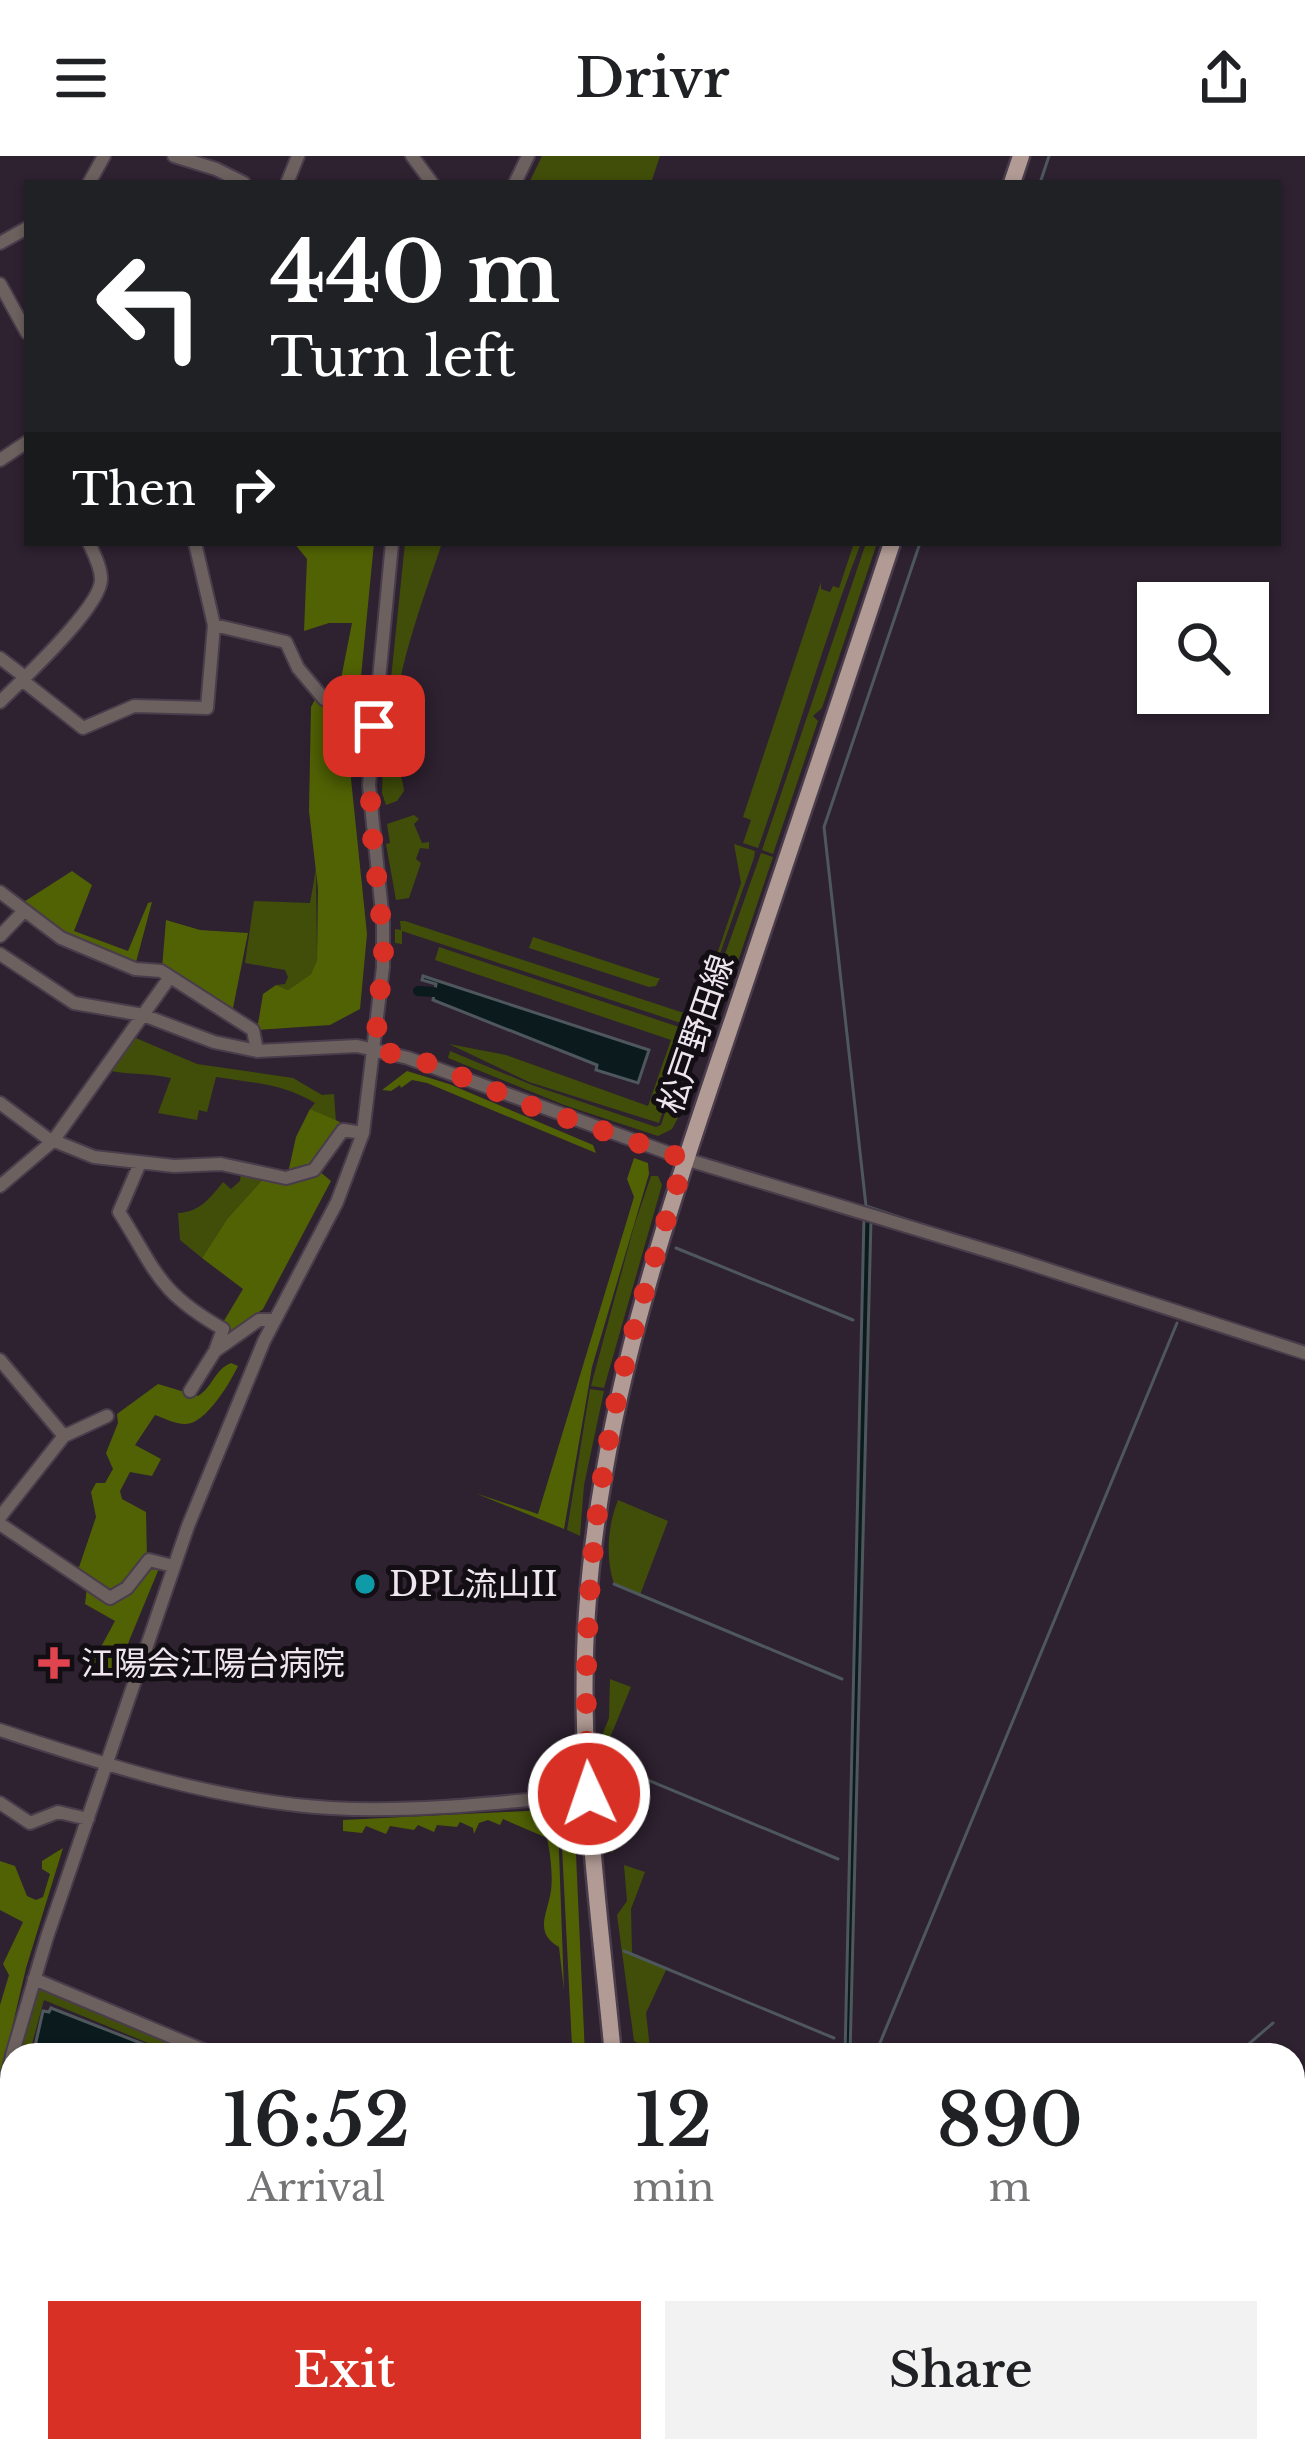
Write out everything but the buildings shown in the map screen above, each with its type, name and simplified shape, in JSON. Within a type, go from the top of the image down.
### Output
[{"type":"main road","name":"松戸野田線","points":[[612,2043],[589,1794],[585,1646],[600,1487],[640,1305],[685,1159],[891,546]]},
{"type":"street","points":[[173,156],[238,180]]},
{"type":"street","points":[[0,284],[23,317]]},
{"type":"street","points":[[0,702],[70,629],[100,587],[90,546]]},
{"type":"street","points":[[0,658],[83,728],[134,706],[207,708],[214,625],[196,546]]},
{"type":"street","points":[[15,2043],[173,1566],[273,1320],[337,1202],[363,1133],[384,946],[369,784],[392,546]]},
{"type":"street","points":[[214,625],[286,642],[298,668],[324,699]]},
{"type":"street","points":[[0,892],[61,938],[135,969],[161,971],[253,1030],[257,1051]]},
{"type":"street","points":[[0,936],[23,913]]},
{"type":"street","points":[[0,954],[74,1003],[143,1015],[214,1042],[257,1051],[357,1046],[431,1064],[531,1106],[685,1159],[992,1251],[1305,1354]]},
{"type":"street","points":[[0,1186],[53,1141],[170,977]]},
{"type":"street","points":[[0,1103],[53,1141],[94,1157],[174,1166],[221,1164],[296,1178],[321,1163],[343,1130],[363,1133]]},
{"type":"street","points":[[140,1163],[119,1212],[163,1286],[223,1329],[190,1391]]},
{"type":"street","points":[[215,1351],[259,1320],[273,1320]]},
{"type":"street","points":[[0,1360],[64,1436]]},
{"type":"street","points":[[107,1416],[64,1436],[0,1520],[110,1598],[127,1588],[148,1560],[173,1566]]},
{"type":"street","points":[[0,1730],[220,1794],[333,1808],[406,1808],[589,1794]]},
{"type":"street","points":[[0,1803],[30,1822],[58,1812],[88,1819]]},
{"type":"street","points":[[34,1979],[186,2043]]},
{"type":"green space","points":[[542,156],[660,156],[652,180],[530,180]]},
{"type":"green space","points":[[296,546],[374,546],[351,779],[367,934],[360,1009],[330,1025],[257,1030],[263,994],[276,985],[288,990],[311,974],[317,960],[318,889],[309,811],[311,707],[318,694],[338,694],[352,623],[329,623],[304,631],[307,559]]},
{"type":"green space","points":[[405,546],[441,546],[410,642],[394,719],[392,745],[404,791],[386,805],[383,756]]},
{"type":"green space","points":[[853,546],[860,546],[758,848],[743,843],[751,820],[743,817],[821,582],[821,589],[830,592],[833,586],[839,588]]},
{"type":"green space","points":[[865,546],[876,546],[822,708],[813,716],[818,721],[773,854],[762,850]]},
{"type":"green space","points":[[414,815],[419,819],[414,824],[422,843],[429,842],[429,849],[420,848],[416,859],[421,863],[409,898],[396,900],[387,824]]},
{"type":"green space","points":[[734,844],[755,851],[754,858],[695,1024],[679,1116],[672,1129],[658,1136],[564,1105],[448,1058],[450,1051],[532,1085],[661,1125],[693,1027],[402,931],[402,944],[395,943],[395,929],[401,930],[400,921],[405,921],[696,1017],[741,883]]},
{"type":"green space","points":[[761,853],[773,857],[719,1018],[704,1013]]},
{"type":"green space","points":[[316,869],[317,960],[311,974],[288,990],[276,985],[285,984],[285,970],[245,963],[254,901],[310,903]]},
{"type":"green space","points":[[72,871],[92,885],[74,931],[128,951],[152,902],[135,966],[62,935],[19,905]]},
{"type":"green space","points":[[166,920],[200,930],[248,933],[232,1013],[162,968]]},
{"type":"green space","points":[[533,937],[660,978],[656,986],[649,987],[529,948]]},
{"type":"green space","points":[[439,947],[688,1030],[659,1123],[529,1082],[449,1044],[506,1055],[648,1106],[671,1040],[435,960]]},
{"type":"green space","points":[[131,1036],[197,1064],[293,1078],[322,1095],[334,1094],[336,1122],[310,1109],[315,1103],[291,1091],[216,1077],[207,1112],[199,1110],[197,1120],[158,1113],[171,1078],[107,1070]]},
{"type":"green space","points":[[407,1071],[593,1145],[596,1153],[427,1083],[412,1080],[401,1088],[382,1090]]},
{"type":"green space","points":[[310,1109],[340,1122],[310,1165],[288,1173],[296,1137]]},
{"type":"green space","points":[[634,1158],[648,1163],[649,1174],[592,1367],[564,1529],[475,1493],[538,1514],[634,1197],[627,1179]]},
{"type":"green space","points":[[319,1171],[331,1181],[263,1309],[220,1341],[222,1324],[243,1289],[202,1258],[227,1219],[264,1178],[295,1183]]},
{"type":"green space","points":[[241,1173],[264,1178],[227,1219],[202,1258],[180,1240],[178,1213],[198,1207],[223,1182],[231,1189]]},
{"type":"green space","points":[[651,1176],[658,1176],[662,1185],[604,1388],[591,1386],[634,1226]]},
{"type":"green space","points":[[231,1363],[238,1366],[201,1418],[185,1424],[155,1415],[135,1445],[161,1459],[152,1476],[130,1472],[120,1491],[122,1499],[146,1512],[147,1559],[115,1594],[77,1573],[96,1517],[91,1492],[96,1483],[105,1483],[113,1469],[106,1453],[117,1414],[158,1384],[198,1396]]},
{"type":"green space","points":[[590,1389],[604,1391],[584,1485],[580,1536],[567,1530]]},
{"type":"green space","points":[[618,1500],[668,1521],[640,1595],[614,1584],[611,1574],[609,1541]]},
{"type":"green space","points":[[148,1565],[160,1566],[120,1673],[82,1663],[86,1652],[96,1656],[115,1621],[85,1604],[87,1587],[105,1600]]},
{"type":"green space","points":[[610,1679],[631,1687],[609,1740],[607,1763],[628,1772],[614,1814],[613,1853],[607,1849],[601,1738],[609,1718]]},
{"type":"green space","points":[[547,1810],[558,1824],[564,1990],[559,1947],[545,1930],[552,1882],[547,1838],[503,1819],[500,1825],[488,1820],[479,1823],[474,1834],[473,1828],[460,1822],[457,1827],[437,1825],[434,1832],[418,1825],[414,1830],[390,1826],[386,1834],[366,1826],[362,1833],[343,1831],[343,1820]]},
{"type":"green space","points":[[561,1827],[575,1832],[584,2043],[572,2043]]},
{"type":"green space","points":[[63,1848],[8,2043],[0,2043],[0,2005],[9,1975],[3,1964],[23,1922],[0,1910],[0,1861],[15,1866],[27,1896],[36,1900],[43,1897],[50,1874],[42,1869],[42,1861]]},
{"type":"green space","points":[[624,1865],[645,1872],[631,1909],[632,1953],[667,1968],[646,2013],[649,2043],[634,2041],[617,1915],[627,1901]]},
{"type":"green space","points":[[40,1989],[171,2043],[148,2043],[44,2000],[32,2043],[22,2043]]},
{"type":"shaded area","points":[[423,976],[649,1050],[638,1083],[596,1070],[597,1065],[433,1000],[436,984],[422,980]]},
{"type":"shaded area","points":[[864,1217],[871,1219],[850,2043],[845,2043]]},
{"type":"shaded area","points":[[51,2008],[140,2043],[36,2043],[43,2011]]},
{"type":"waterway","points":[[1041,180],[1049,156]]},
{"type":"waterway","points":[[919,546],[824,827],[866,1206],[929,1227]]},
{"type":"waterway","points":[[418,991],[434,992]]},
{"type":"waterway","points":[[676,1248],[853,1320]]},
{"type":"waterway","points":[[880,2043],[1177,1323]]},
{"type":"waterway","points":[[614,1584],[842,1679]]},
{"type":"waterway","points":[[614,1766],[838,1859]]},
{"type":"waterway","points":[[624,1951],[834,2038]]},
{"type":"waterway","points":[[1250,2043],[1273,2023]]},
{"type":"place","name":"DPL流山II","points":[[365,1584]]},
{"type":"place","name":"江陽会江陽台病院","points":[[54,1663]]},
{"type":"route","points":[[374,726],[370,814],[384,946],[375,1049],[431,1064],[531,1106],[685,1159],[640,1305],[600,1487],[585,1634],[589,1794]]}]
